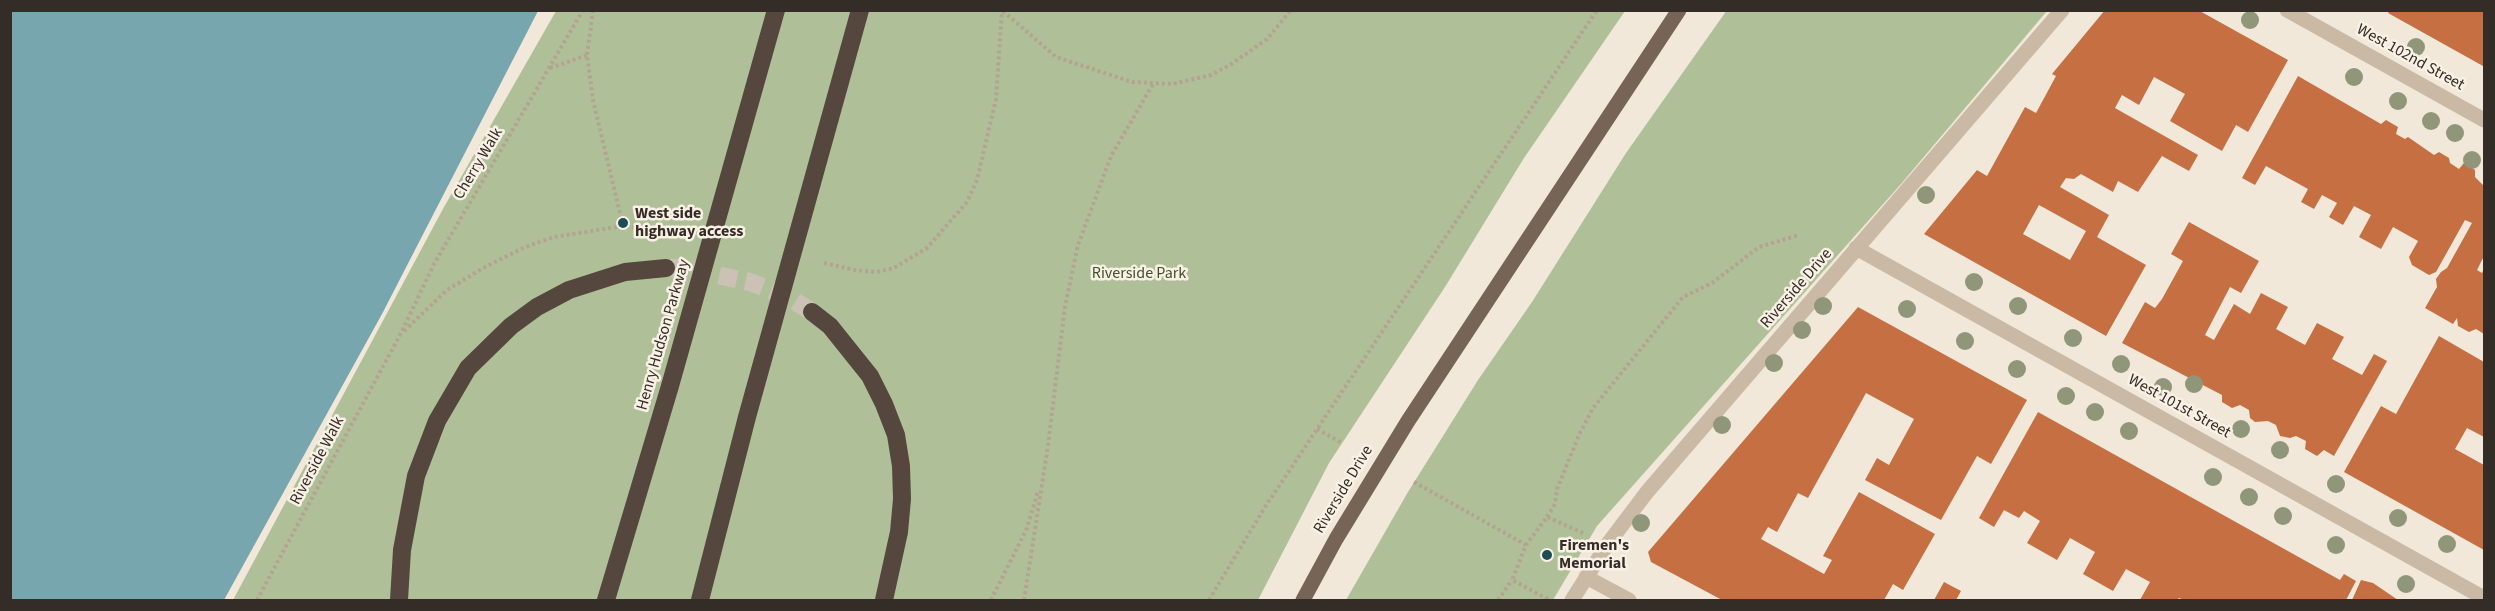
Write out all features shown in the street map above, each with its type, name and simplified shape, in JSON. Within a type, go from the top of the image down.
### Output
[{"type":"highway","name":"Henry Hudson Parkway","points":[[606,600],[670,386],[776,10]]},
{"type":"highway","points":[[700,600],[815,166],[860,10]]},
{"type":"highway","points":[[399,600],[402,550],[416,476],[437,421],[468,368],[511,326],[537,307],[569,290],[625,272],[666,268]]},
{"type":"highway","points":[[812,312],[830,326],[870,376],[885,404],[896,435],[901,466],[902,499],[899,532],[884,600]]},
{"type":"main road","name":"Riverside Drive","points":[[1303,600],[1336,539],[1408,421],[1679,10]]},
{"type":"street","name":"Riverside Drive","points":[[1572,600],[1647,492],[2062,10]]},
{"type":"street","name":"West 102nd Street","points":[[2287,10],[2484,120]]},
{"type":"street","name":"West 101st Street","points":[[1856,248],[2484,597]]},
{"type":"street","points":[[1586,577],[1629,600]]},
{"type":"path","name":"Cherry Walk","points":[[401,333],[434,264],[584,10]]},
{"type":"path","points":[[593,10],[587,55],[593,100],[623,226]]},
{"type":"path","points":[[1002,11],[1056,57],[1108,76],[1153,84],[1188,81],[1211,75],[1230,65],[1267,39],[1291,10]]},
{"type":"path","points":[[1209,600],[1264,507],[1597,10]]},
{"type":"path","points":[[824,263],[877,272],[894,268],[927,248],[967,202],[976,180],[996,99],[1002,11]]},
{"type":"path","points":[[550,68],[587,55]]},
{"type":"path","points":[[1024,600],[1065,306],[1078,245],[1111,156],[1153,84]]},
{"type":"path","points":[[401,333],[447,290],[507,254],[554,237],[623,226],[677,232]]},
{"type":"path","points":[[1498,600],[1512,580],[1526,545],[1555,504],[1557,489],[1579,435],[1593,408],[1683,297],[1712,283],[1759,247],[1799,235]]},
{"type":"path","name":"Riverside Walk","points":[[257,600],[401,333]]},
{"type":"path","points":[[1317,429],[1342,443]]},
{"type":"path","points":[[991,600],[1026,528],[1042,478]]},
{"type":"path","points":[[1414,482],[1526,545]]},
{"type":"path","points":[[1547,517],[1590,536]]},
{"type":"path","points":[[1512,580],[1552,600]]},
{"type":"green space","points":[[1727,10],[2047,11],[1901,184],[1597,526],[1553,600],[1346,600],[1408,492],[1478,380],[1532,302],[1626,153]]},
{"type":"green space","name":"Riverside Park","points":[[556,11],[1625,11],[1524,158],[1445,287],[1329,463],[1258,600],[233,600],[444,207]]},
{"type":"water","points":[[10,11],[538,11],[382,314],[224,600],[11,600]]},
{"type":"building","points":[[2105,10],[2198,10],[2288,60],[2248,132],[2236,125],[2222,151],[2170,121],[2185,94],[2154,77],[2139,105],[2122,95],[2115,108],[2198,155],[2189,171],[2162,156],[2138,192],[2118,181],[2113,192],[2081,174],[2074,179],[2066,178],[2060,187],[2109,215],[2097,237],[2146,265],[2106,336],[1924,234],[1977,170],[1987,176],[2025,107],[2036,113],[2056,76],[2052,74]],"holes":[[[2039,205],[2086,231],[2070,260],[2023,234]]]},
{"type":"building","points":[[2390,10],[2484,12],[2483,66],[2388,13]]},
{"type":"building","points":[[2298,76],[2381,124],[2386,120],[2398,127],[2396,134],[2405,139],[2408,137],[2434,155],[2439,152],[2449,158],[2450,163],[2459,169],[2464,163],[2475,170],[2475,177],[2484,186],[2484,256],[2477,270],[2482,273],[2484,268],[2484,334],[2476,329],[2469,332],[2458,326],[2457,318],[2453,324],[2425,308],[2437,287],[2436,279],[2447,268],[2472,223],[2465,220],[2436,272],[2429,275],[2412,265],[2409,257],[2418,241],[2393,227],[2381,249],[2359,237],[2371,215],[2354,206],[2343,225],[2329,217],[2337,203],[2322,195],[2314,209],[2301,202],[2308,189],[2266,166],[2255,185],[2242,178]]},
{"type":"building","points":[[2189,222],[2259,261],[2241,293],[2230,287],[2205,335],[2214,340],[2234,304],[2250,314],[2261,293],[2288,307],[2276,329],[2305,345],[2317,323],[2344,337],[2332,359],[2362,375],[2374,354],[2387,361],[2334,456],[2324,450],[2317,456],[2305,449],[2306,441],[2296,436],[2290,438],[2280,436],[2276,425],[2268,421],[2255,422],[2250,418],[2249,410],[2240,405],[2232,408],[2222,402],[2222,395],[2122,343],[2145,302],[2155,308],[2162,299],[2183,261],[2171,254]]},
{"type":"building","points":[[1858,307],[2027,400],[1991,464],[1977,456],[1941,520],[1865,480],[1877,458],[1889,465],[1914,419],[1866,393],[1808,498],[1798,493],[1777,532],[1768,527],[1761,539],[1824,574],[1832,560],[1823,556],[1859,492],[1935,534],[1903,590],[1893,584],[1884,600],[1722,600],[1651,562],[1648,552]]},
{"type":"building","points":[[2439,336],[2484,362],[2484,437],[2467,428],[2455,449],[2484,465],[2484,550],[2344,472],[2381,406],[2396,414]]},
{"type":"building","points":[[2038,412],[2340,580],[2344,574],[2356,581],[2346,600],[2184,600],[2179,598],[2177,600],[2140,600],[2150,582],[2126,569],[2113,591],[2083,574],[2095,552],[2070,538],[2057,560],[2027,543],[2040,521],[2024,511],[2019,518],[2004,510],[1994,527],[1979,518]]},
{"type":"building","points":[[2361,580],[2373,583],[2398,600],[2352,600]]},
{"type":"building","points":[[1944,582],[1961,591],[1956,600],[1934,600]]},
{"type":"tunnel","points":[[666,268],[684,268],[750,282],[788,297],[812,312]]},
{"type":"place","name":"West side highway access","points":[[623,223]]},
{"type":"place","name":"Firemen's Memorial","points":[[1547,555]]}]
